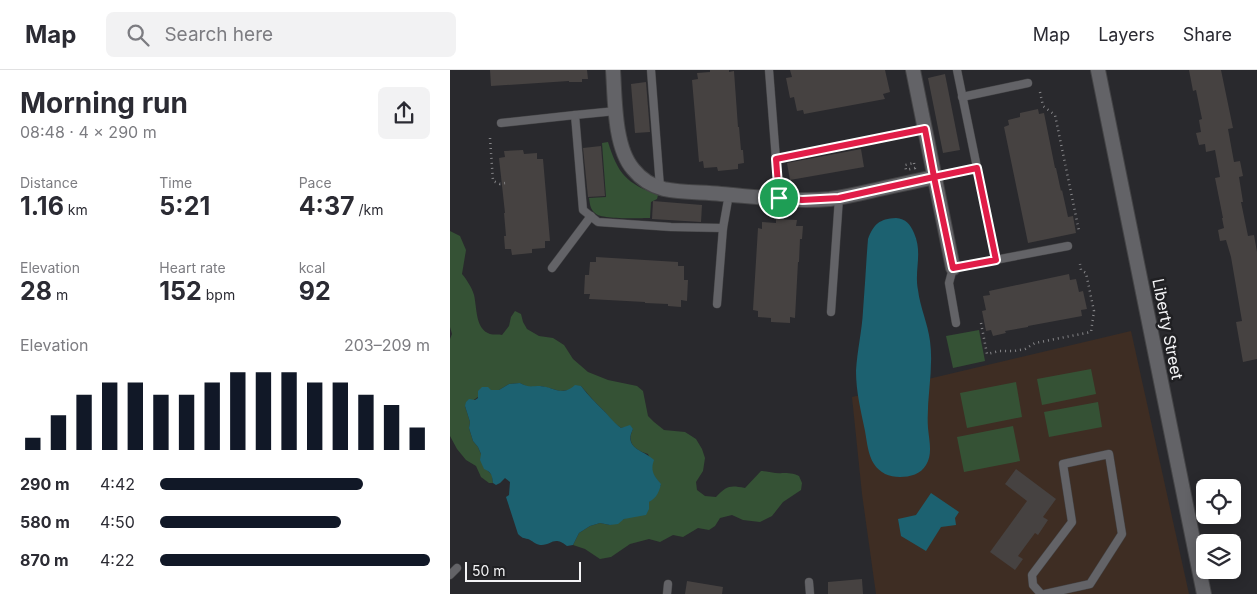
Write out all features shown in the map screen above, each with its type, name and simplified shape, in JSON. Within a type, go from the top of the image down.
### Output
[{"type":"street","points":[[613,70],[616,111],[620,138],[626,159],[631,167],[646,181],[660,187],[675,190],[807,200],[839,198],[934,177]]},
{"type":"street","points":[[913,70],[953,268]]},
{"type":"street","name":"Liberty Street","points":[[1098,70],[1204,594]]},
{"type":"lane","points":[[651,70],[660,187]]},
{"type":"lane","points":[[768,70],[779,198]]},
{"type":"lane","points":[[957,70],[996,260]]},
{"type":"lane","points":[[962,96],[1028,83]]},
{"type":"lane","points":[[501,123],[616,111]]},
{"type":"lane","points":[[575,115],[582,210],[598,222],[723,228]]},
{"type":"lane","points":[[776,159],[925,129]]},
{"type":"lane","points":[[934,177],[977,168]]},
{"type":"lane","points":[[717,304],[723,228],[729,194]]},
{"type":"lane","points":[[831,312],[839,198]]},
{"type":"lane","points":[[552,268],[591,216]]},
{"type":"lane","points":[[956,323],[949,283],[953,268],[1068,246]]},
{"type":"lane","points":[[1041,594],[1033,585],[1032,575],[1072,522],[1063,464],[1109,454],[1122,534],[1090,584],[1045,594]]},
{"type":"lane","points":[[450,575],[457,568]]},
{"type":"lane","points":[[809,582],[810,594]]},
{"type":"lane","points":[[667,594],[668,584]]},
{"type":"path","points":[[1040,92],[1043,106],[1055,115],[1079,231]]},
{"type":"path","points":[[490,138],[493,181],[505,184]]},
{"type":"path","points":[[982,323],[987,354],[999,351],[1014,352],[1036,343],[1091,332],[1094,311],[1086,273],[1081,270],[1080,264]]},
{"type":"shaded area","points":[[1131,331],[1189,594],[876,594],[862,494],[852,397]]},
{"type":"green space","points":[[608,142],[620,170],[625,176],[638,186],[658,195],[657,199],[651,202],[650,218],[605,217],[592,210],[589,198],[606,197],[602,143]]},
{"type":"green space","points":[[450,231],[460,236],[466,250],[462,274],[473,292],[479,323],[485,331],[491,334],[502,335],[509,326],[515,311],[521,314],[527,329],[539,336],[553,338],[564,345],[573,359],[588,372],[608,380],[637,386],[643,391],[648,416],[654,422],[664,430],[685,432],[696,439],[705,458],[703,471],[696,482],[697,490],[705,496],[716,497],[732,487],[745,488],[761,471],[791,473],[799,476],[802,483],[801,490],[783,502],[772,516],[760,522],[743,520],[732,515],[720,518],[715,526],[709,530],[698,528],[683,537],[673,535],[660,542],[649,539],[630,544],[611,557],[600,559],[585,549],[573,545],[579,533],[590,526],[600,523],[610,525],[624,519],[649,502],[661,485],[652,473],[652,465],[648,454],[636,448],[631,442],[633,429],[621,428],[613,422],[581,386],[560,391],[541,386],[530,388],[520,383],[509,384],[499,390],[478,391],[478,397],[465,406],[473,441],[478,447],[488,471],[492,475],[493,483],[489,483],[481,477],[476,466],[466,460],[450,436],[450,339],[452,334],[450,327]]},
{"type":"green space","points":[[979,330],[985,361],[953,368],[946,336]]},
{"type":"green space","points":[[1091,369],[1096,394],[1042,405],[1037,379]]},
{"type":"green space","points":[[1016,382],[1022,417],[967,428],[960,393]]},
{"type":"green space","points":[[1098,402],[1102,427],[1049,437],[1044,412]]},
{"type":"green space","points":[[1013,426],[1020,461],[964,472],[957,437]]},
{"type":"water","points":[[896,218],[905,221],[909,225],[917,240],[917,283],[931,352],[928,417],[930,447],[928,461],[918,473],[900,477],[882,472],[876,467],[870,457],[859,401],[856,371],[868,239],[878,223]]},
{"type":"water","points":[[520,383],[562,391],[570,389],[575,385],[581,386],[621,428],[630,425],[633,429],[631,441],[633,445],[654,460],[653,473],[661,484],[657,495],[649,502],[649,509],[646,515],[624,519],[618,524],[600,523],[590,526],[579,533],[573,545],[567,546],[559,541],[540,545],[518,534],[506,497],[509,495],[510,482],[505,478],[496,485],[493,483],[490,473],[484,469],[480,460],[481,454],[473,441],[469,428],[470,422],[465,406],[469,399],[475,400],[478,398],[478,391],[482,387],[499,390],[509,384]]},
{"type":"water","points":[[931,493],[959,512],[955,518],[956,525],[941,527],[926,551],[901,536],[898,519],[916,515]]},
{"type":"building","points":[[490,70],[587,70],[588,79],[582,79],[582,82],[569,81],[491,86]]},
{"type":"building","points":[[710,70],[734,71],[738,127],[744,163],[738,164],[738,169],[718,171],[717,167],[704,168],[703,161],[699,162],[692,80],[698,79],[697,73],[710,72]]},
{"type":"building","points":[[790,70],[885,70],[890,92],[883,94],[885,99],[804,114],[803,110],[797,111],[794,97],[790,98],[786,78],[792,77]]},
{"type":"building","points":[[1189,70],[1221,70],[1233,128],[1228,129],[1234,162],[1240,161],[1243,176],[1239,177],[1243,202],[1241,202],[1248,236],[1254,235],[1257,252],[1257,359],[1243,362],[1236,322],[1242,321],[1231,257],[1226,240],[1220,241],[1218,230],[1224,228],[1215,178],[1220,177],[1215,150],[1206,152],[1205,144],[1199,145],[1196,133],[1201,132],[1199,120],[1202,119],[1196,90],[1193,91]]},
{"type":"building","points":[[945,74],[960,150],[943,153],[928,78]]},
{"type":"building","points":[[646,82],[650,132],[635,133],[631,84]]},
{"type":"building","points":[[1038,109],[1039,114],[1044,113],[1061,191],[1068,217],[1073,216],[1076,233],[1028,243],[1004,127],[1009,125],[1008,120],[1020,117],[1020,113]]},
{"type":"building","points":[[601,146],[605,196],[588,197],[583,148]]},
{"type":"building","points":[[861,149],[864,167],[790,180],[787,163]]},
{"type":"building","points":[[523,150],[524,154],[537,153],[537,159],[543,159],[550,241],[545,241],[545,248],[532,249],[532,253],[512,255],[511,249],[505,249],[505,213],[499,158],[505,157],[504,151]]},
{"type":"building","points":[[653,201],[702,205],[701,222],[652,219]]},
{"type":"building","points":[[776,219],[797,220],[796,226],[803,226],[798,262],[795,318],[790,317],[790,323],[771,322],[771,318],[758,317],[758,311],[753,310],[758,228],[762,229],[762,222],[776,223]]},
{"type":"building","points":[[596,257],[678,262],[678,266],[684,266],[684,280],[688,280],[687,301],[681,300],[681,307],[645,302],[589,299],[590,294],[584,294],[585,275],[589,275],[590,262],[596,262]]},
{"type":"building","points":[[1069,274],[1070,280],[1076,279],[1079,292],[1083,291],[1087,309],[1081,310],[1082,316],[1005,331],[1006,333],[993,336],[991,330],[986,331],[982,311],[986,310],[983,296],[990,295],[989,291]]},
{"type":"building","points":[[1016,469],[1056,499],[1043,517],[1048,520],[1038,535],[1035,533],[1018,556],[1023,559],[1015,570],[990,552],[1027,501],[1005,484]]},
{"type":"building","points":[[862,579],[863,594],[828,594],[828,582]]},
{"type":"building","points":[[687,581],[723,587],[722,594],[685,594]]},
{"type":"route","points":[[779,198],[776,159],[925,129],[934,177],[977,168],[996,260],[953,268],[934,177],[839,198],[802,200],[779,198]]}]
